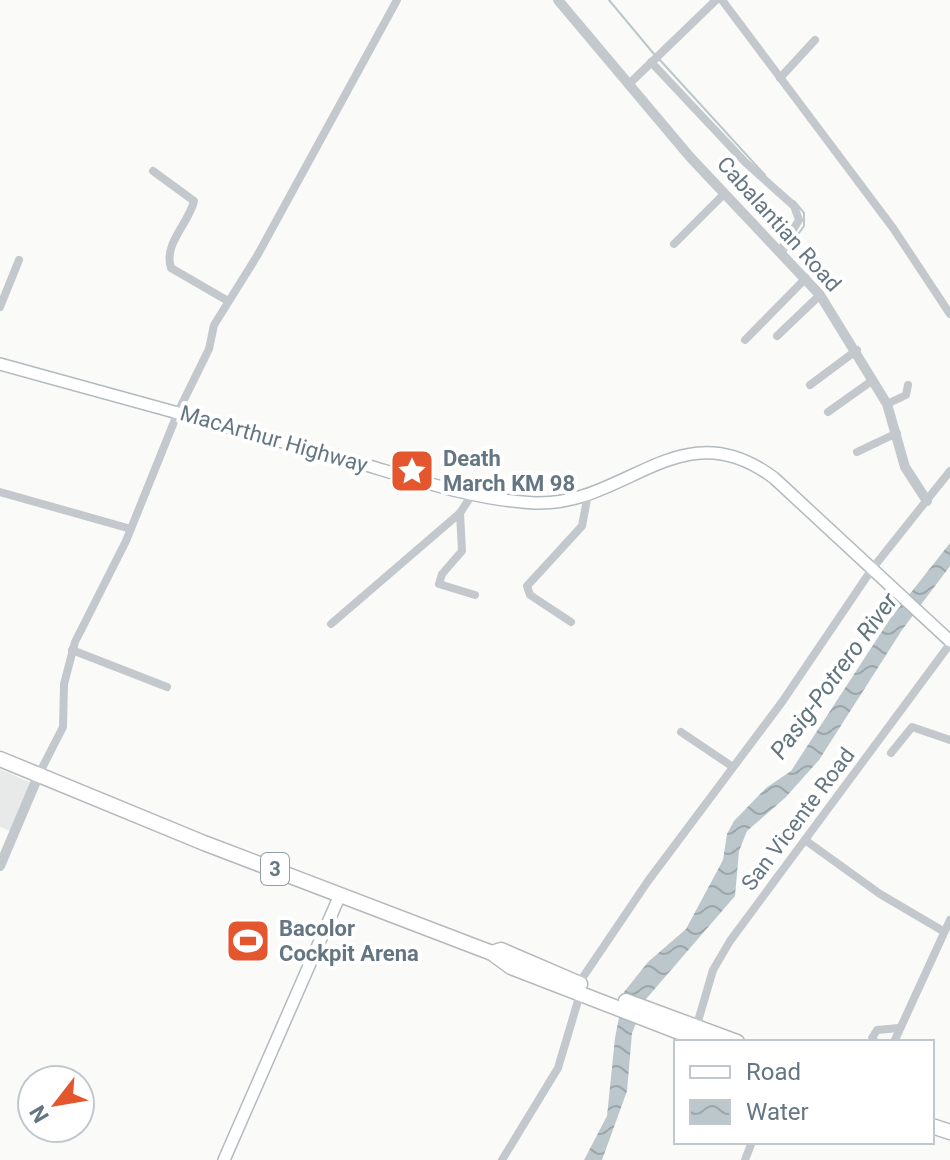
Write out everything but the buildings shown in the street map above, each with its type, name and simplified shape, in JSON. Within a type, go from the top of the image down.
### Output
[{"type":"highway","name":"3","points":[[0,759],[38,778]]},
{"type":"highway","name":"3","points":[[0,767],[58,785],[492,953],[511,967],[730,1040]]},
{"type":"highway","name":"3","points":[[692,1030],[703,1040]]},
{"type":"main road","name":"MacArthur Highway","points":[[0,364],[473,493],[539,503],[588,494],[682,455],[707,451],[740,457],[774,478],[950,641]]},
{"type":"main road","points":[[224,1160],[340,895]]},
{"type":"street","points":[[1,862],[63,727],[64,684],[72,650],[131,529],[178,412],[228,301],[257,256],[397,0]]},
{"type":"street","name":"Cabalantian Road","points":[[558,0],[628,85],[820,295],[857,350],[887,404],[905,467],[927,501]]},
{"type":"street","points":[[628,85],[719,0],[893,228],[950,314]]},
{"type":"street","points":[[780,78],[815,40]]},
{"type":"street","points":[[653,60],[745,162],[794,206],[799,220],[780,251]]},
{"type":"street","points":[[153,171],[194,201],[173,247],[171,268],[228,301]]},
{"type":"street","points":[[674,244],[725,193]]},
{"type":"street","points":[[0,307],[4,288],[19,260]]},
{"type":"street","points":[[745,340],[806,278]]},
{"type":"street","points":[[777,336],[820,295]]},
{"type":"street","points":[[810,385],[857,350]]},
{"type":"street","points":[[828,412],[873,380]]},
{"type":"street","points":[[887,404],[906,395],[908,385]]},
{"type":"street","points":[[857,452],[897,433]]},
{"type":"street","points":[[502,1160],[558,1068],[583,990],[648,881],[873,570],[950,471]]},
{"type":"street","points":[[0,492],[131,529]]},
{"type":"street","points":[[331,624],[460,513],[473,493]]},
{"type":"street","points":[[571,622],[536,601],[527,586],[582,526],[588,494]]},
{"type":"street","points":[[460,513],[462,551],[442,574],[439,584],[475,595]]},
{"type":"street","name":"San Vicente Road","points":[[692,1030],[717,962],[950,641]]},
{"type":"street","points":[[72,650],[167,687]]},
{"type":"street","points":[[891,753],[912,727],[950,740]]},
{"type":"street","points":[[681,732],[733,767]]},
{"type":"street","points":[[805,840],[942,934],[950,943]]},
{"type":"street","points":[[895,1040],[931,967],[950,920]]},
{"type":"street","points":[[874,1040],[877,1030],[899,1028]]},
{"type":"shaded area","points":[[0,769],[32,783],[13,832],[0,827]]},
{"type":"water","points":[[950,543],[950,566],[902,630],[819,760],[785,798],[747,831],[739,851],[735,896],[646,999],[632,1033],[627,1091],[602,1160],[584,1160],[607,1116],[615,1038],[624,992],[648,962],[686,929],[723,860],[727,834],[734,821],[766,788],[791,771],[890,619]]},
{"type":"waterway","points":[[609,0],[654,54]]},
{"type":"waterway","points":[[659,59],[765,175]]},
{"type":"waterway","points":[[786,251],[804,226],[804,213],[794,201]]},
{"type":"place","name":"Death March KM 98","points":[[412,471]]},
{"type":"place","name":"Bacolor Cockpit Arena","points":[[248,941]]},
{"type":"water label","name":"Pasig-Potrero River","points":[[834,676]]}]
